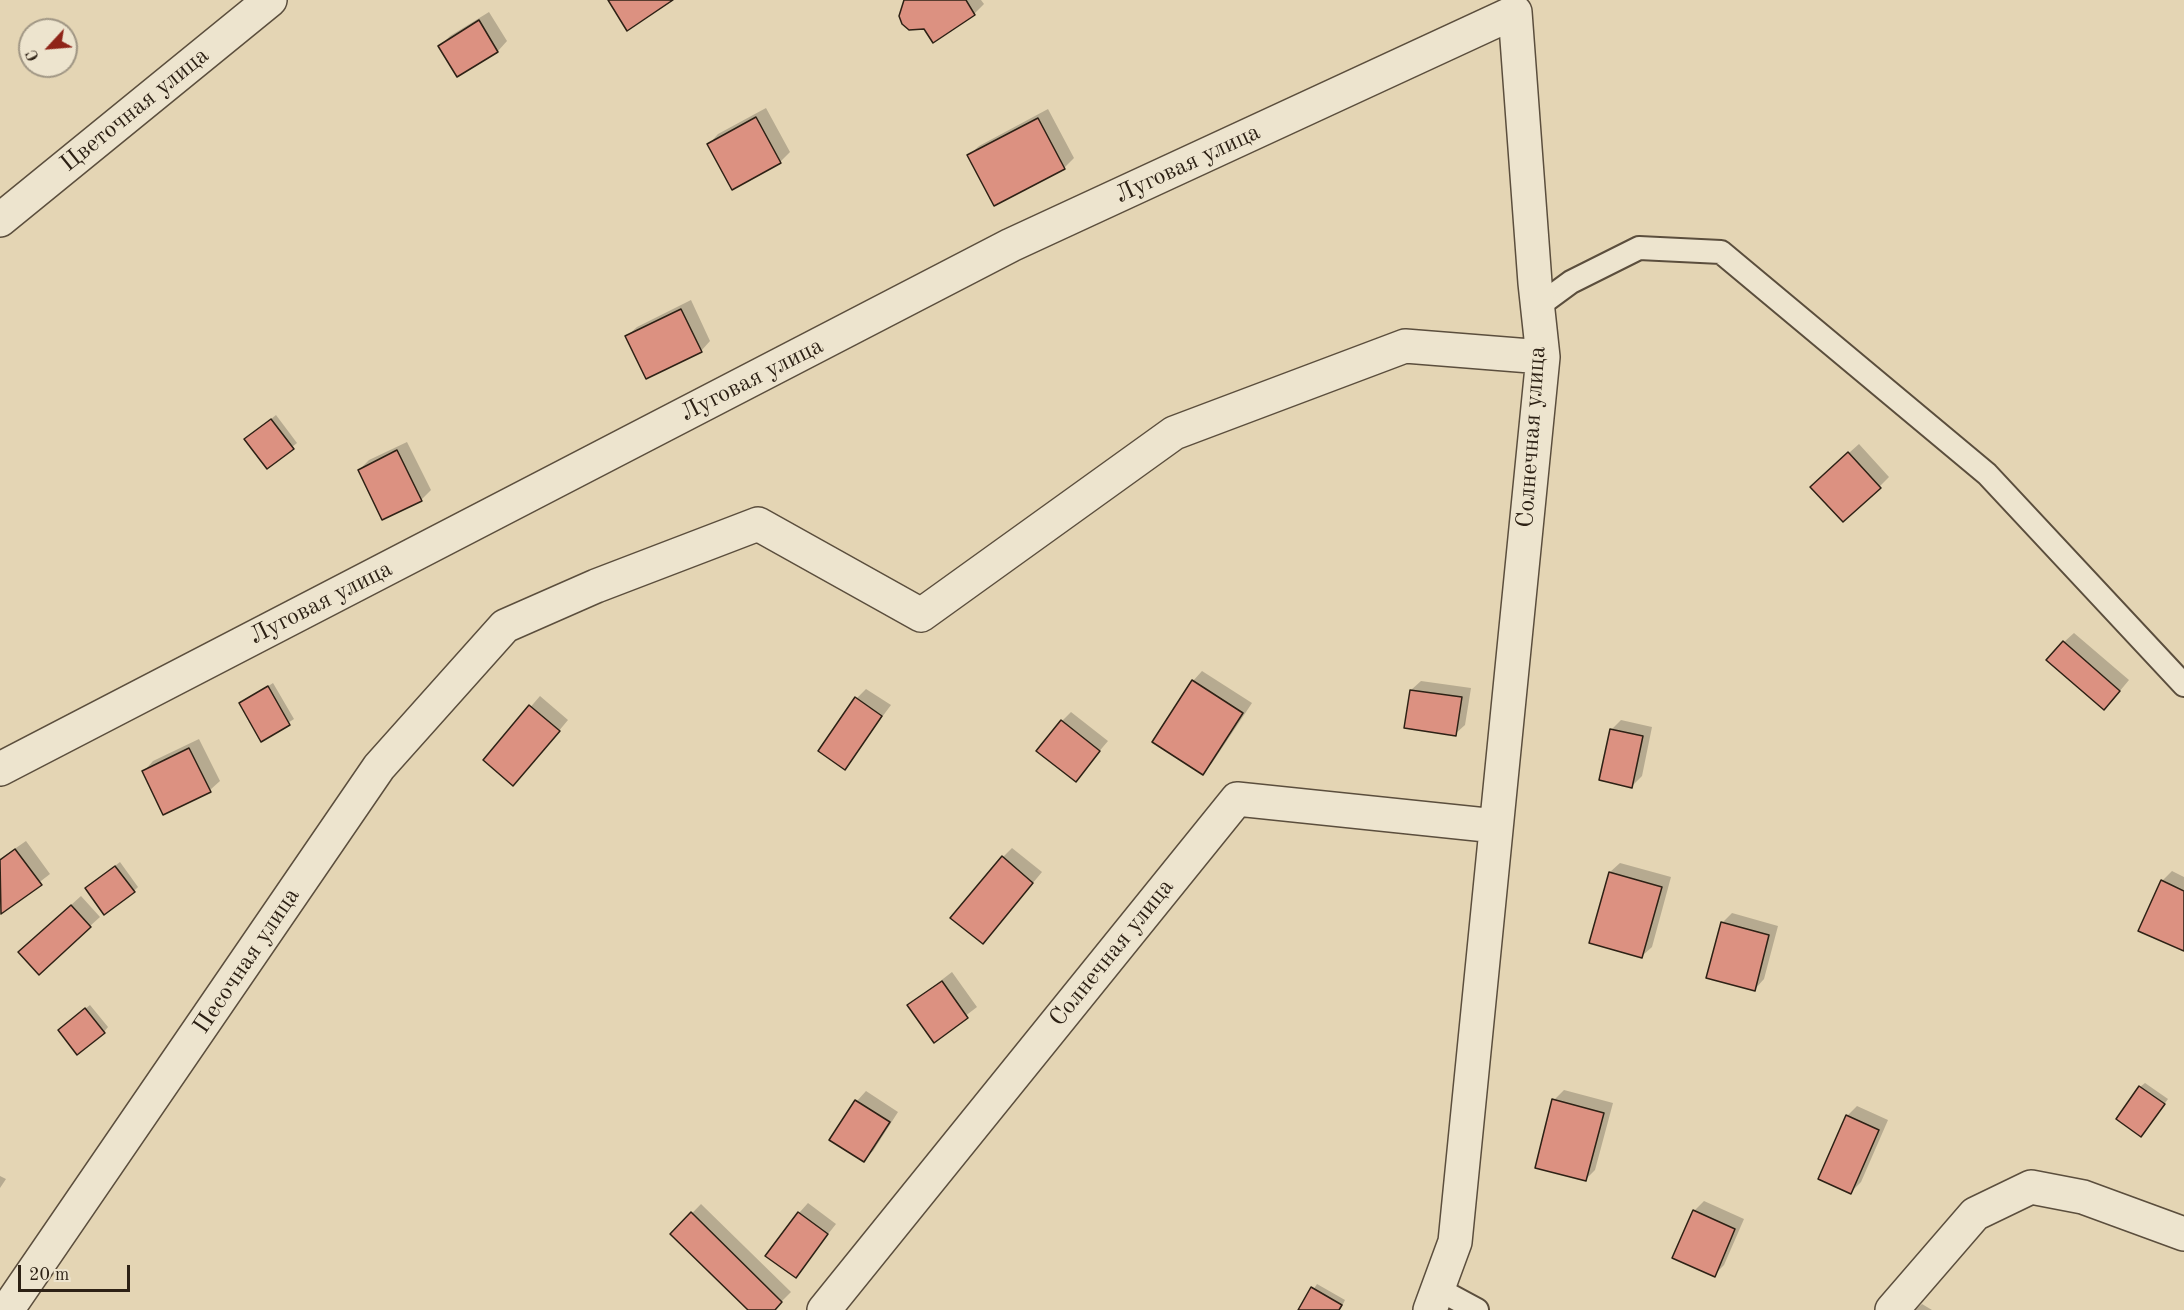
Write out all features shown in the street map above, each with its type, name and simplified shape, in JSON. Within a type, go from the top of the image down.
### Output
[{"type":"street","name":"Цветочная улица","points":[[0,220],[270,0]]},
{"type":"street","name":"Солнечная улица","points":[[1434,1299],[1455,1242],[1543,357],[1511,4]]},
{"type":"street","name":"Луговая улица","points":[[0,769],[1011,245],[1511,4]]},
{"type":"street","name":"Песочная улица","points":[[7,1310],[379,767],[505,626],[596,586],[758,524],[921,615],[1174,433],[1405,346],[1543,357]]},
{"type":"street","name":"Солнечная улица","points":[[824,1310],[1237,799],[1496,826]]},
{"type":"street","points":[[1892,1310],[1975,1214],[2031,1187],[2083,1197],[2184,1234]]},
{"type":"lane","points":[[1537,307],[1571,282],[1639,248],[1721,252],[1987,474],[2184,685]]},
{"type":"lane","points":[[1434,1299],[1477,1310]]},
{"type":"building","points":[[608,0],[673,0],[627,31]]},
{"type":"building","points":[[904,0],[966,0],[975,15],[933,43],[924,29],[909,30],[902,24],[899,16]]},
{"type":"building","points":[[479,20],[498,52],[457,77],[438,46]]},
{"type":"building","points":[[756,117],[781,163],[732,190],[707,144]]},
{"type":"building","points":[[1038,118],[1065,169],[994,206],[967,155]]},
{"type":"building","points":[[681,309],[702,352],[646,379],[625,336]]},
{"type":"building","points":[[271,419],[294,449],[267,469],[244,439]]},
{"type":"building","points":[[397,450],[422,501],[382,520],[358,470]]},
{"type":"building","points":[[1848,452],[1881,488],[1843,522],[1810,487]]},
{"type":"building","points":[[2063,641],[2120,691],[2104,710],[2046,660]]},
{"type":"building","points":[[1192,680],[1243,713],[1203,775],[1152,742]]},
{"type":"building","points":[[268,686],[290,725],[261,742],[239,703]]},
{"type":"building","points":[[1410,690],[1462,697],[1456,736],[1404,728]]},
{"type":"building","points":[[855,697],[882,716],[845,770],[818,751]]},
{"type":"building","points":[[529,705],[560,731],[513,786],[483,760]]},
{"type":"building","points":[[1061,720],[1100,751],[1076,782],[1036,751]]},
{"type":"building","points":[[1610,729],[1643,736],[1632,788],[1599,780]]},
{"type":"building","points":[[189,748],[211,792],[163,815],[142,771]]},
{"type":"building","points":[[15,849],[42,885],[1,914],[0,860]]},
{"type":"building","points":[[1002,856],[1033,883],[983,944],[950,918]]},
{"type":"building","points":[[115,866],[135,892],[104,915],[85,888]]},
{"type":"building","points":[[1609,872],[1662,887],[1642,958],[1589,943]]},
{"type":"building","points":[[2161,880],[2184,891],[2184,951],[2138,931]]},
{"type":"building","points":[[71,905],[91,927],[39,975],[18,952]]},
{"type":"building","points":[[1721,922],[1769,935],[1755,991],[1706,978]]},
{"type":"building","points":[[942,981],[968,1018],[934,1043],[907,1005]]},
{"type":"building","points":[[85,1008],[105,1033],[77,1055],[58,1030]]},
{"type":"building","points":[[2139,1086],[2165,1104],[2141,1137],[2116,1119]]},
{"type":"building","points":[[1552,1099],[1604,1113],[1586,1181],[1535,1168]]},
{"type":"building","points":[[855,1100],[890,1122],[864,1162],[829,1140]]},
{"type":"building","points":[[1846,1115],[1879,1130],[1851,1194],[1818,1179]]},
{"type":"building","points":[[1693,1210],[1735,1229],[1715,1277],[1672,1258]]},
{"type":"building","points":[[691,1212],[782,1302],[775,1310],[748,1310],[670,1234]]},
{"type":"building","points":[[798,1212],[828,1234],[796,1278],[765,1256]]},
{"type":"building","points":[[1311,1287],[1342,1305],[1339,1310],[1298,1310]]}]
